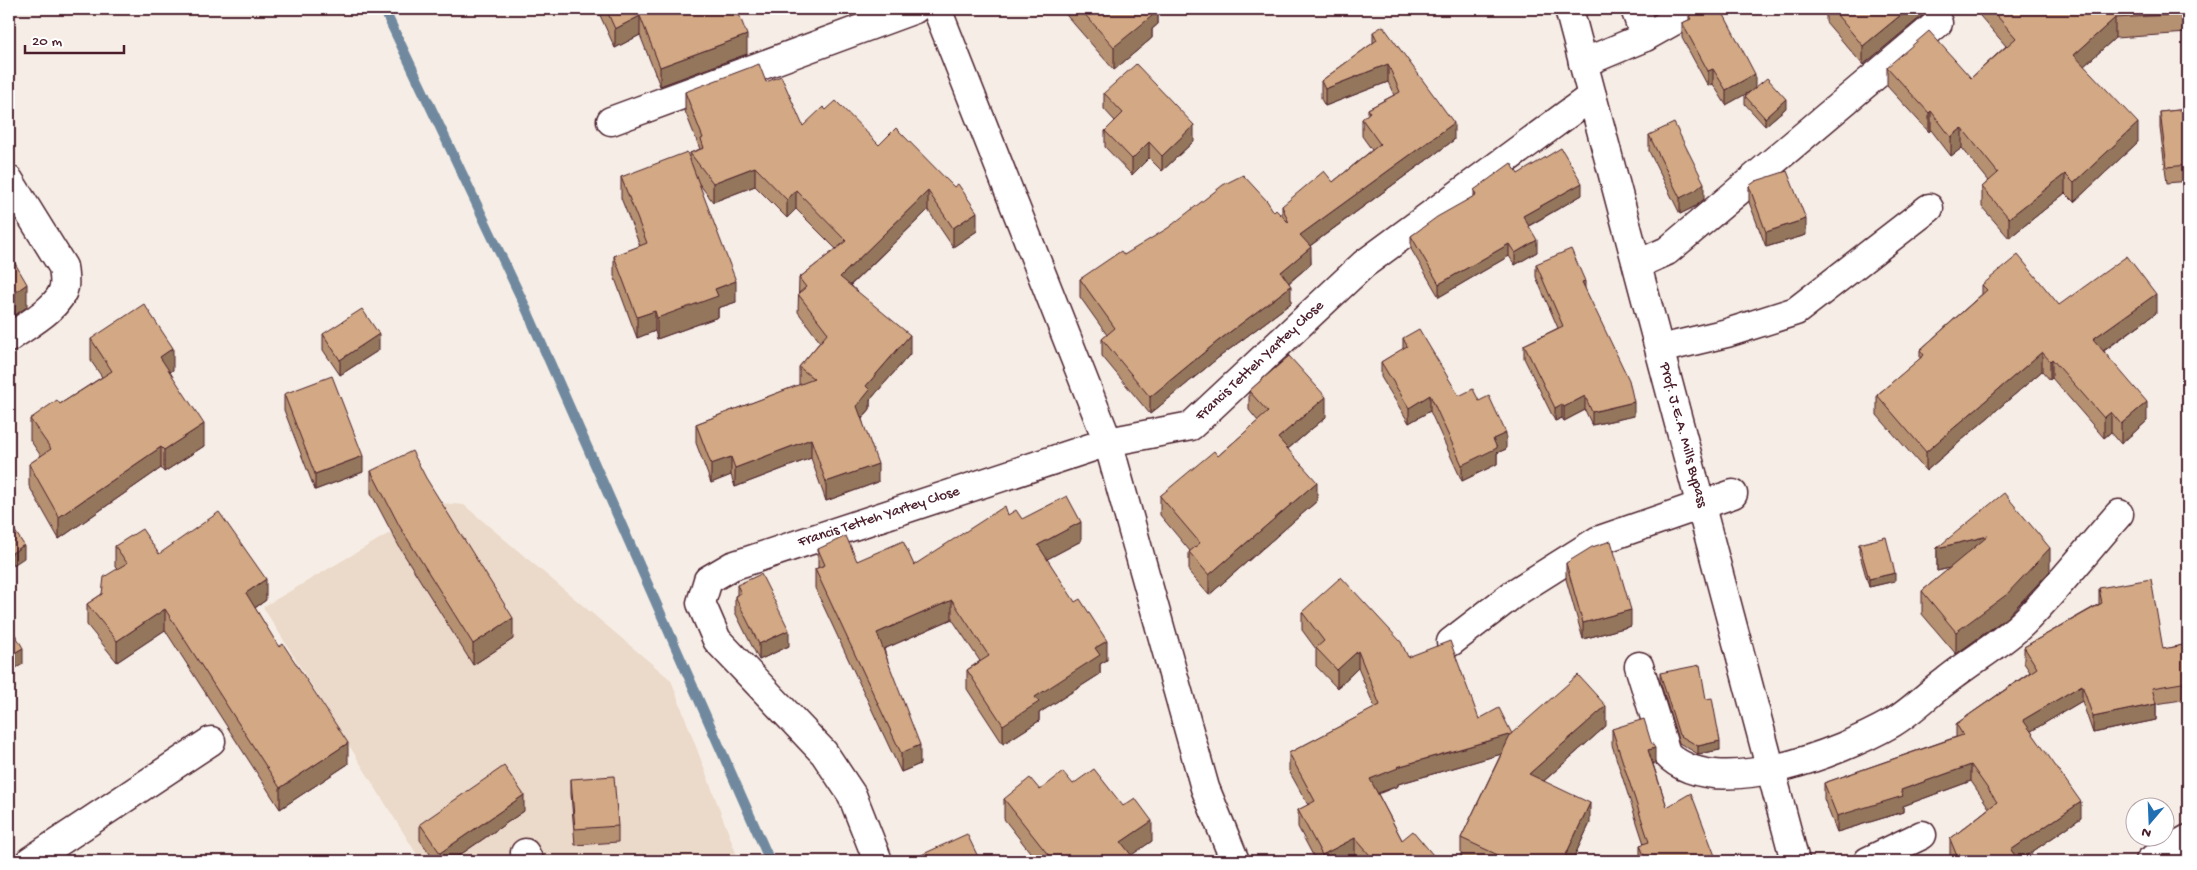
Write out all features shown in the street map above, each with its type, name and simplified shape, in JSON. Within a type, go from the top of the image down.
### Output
[{"type":"street","points":[[611,121],[915,9]]},
{"type":"street","points":[[936,9],[1108,442],[1205,788],[1235,861]]},
{"type":"street","name":"Prof. J.E.A. Mills Bypass","points":[[1569,9],[1773,771],[1795,861]]},
{"type":"street","points":[[1635,9],[1645,36]]},
{"type":"street","points":[[1584,63],[1645,36],[1695,9]]},
{"type":"street","points":[[1638,264],[1667,251],[1938,23]]},
{"type":"street","name":"Francis Tetteh Yartey Close","points":[[878,861],[852,795],[824,753],[717,640],[701,603],[708,580],[732,566],[1108,442],[1191,426],[1364,264],[1592,96]]},
{"type":"street","points":[[9,180],[64,267],[65,277],[64,286],[56,303],[9,338]]},
{"type":"street","points":[[1660,349],[1727,333],[1796,312],[1929,208]]},
{"type":"street","points":[[1451,642],[1516,592],[1597,541],[1733,494]]},
{"type":"street","points":[[1639,666],[1666,753],[1674,762],[1695,771],[1720,776],[1773,771],[1855,742],[1894,722],[2023,623],[2119,514]]},
{"type":"street","points":[[30,861],[211,741]]},
{"type":"street","points":[[1868,861],[1922,835]]},
{"type":"street","points":[[2150,861],[2188,839]]},
{"type":"shaded area","points":[[441,503],[464,505],[671,680],[739,861],[421,861],[263,607]]},
{"type":"building","points":[[606,9],[704,9],[705,12],[714,9],[737,9],[747,35],[660,67],[640,16],[615,29]]},
{"type":"building","points":[[1080,9],[1149,9],[1147,10],[1152,16],[1114,47]]},
{"type":"building","points":[[1699,9],[1721,9],[1755,74],[1726,90],[1713,69],[1708,71],[1682,23],[1691,19],[1689,16]]},
{"type":"building","points":[[1832,9],[1908,9],[1863,46]]},
{"type":"building","points":[[1991,9],[2188,9],[2188,14],[2115,18],[2074,55],[2138,123],[2074,183],[2065,174],[2009,218],[1982,187],[1998,173],[1962,128],[1951,137],[1931,111],[1929,113],[1887,67],[1929,31],[1971,78],[2016,38]]},
{"type":"building","points":[[1383,26],[1454,123],[1300,235],[1311,247],[1281,272],[1291,286],[1218,341],[1150,397],[1102,339],[1115,328],[1080,279],[1121,251],[1124,255],[1168,228],[1223,185],[1243,175],[1267,201],[1274,212],[1276,210],[1289,223],[1282,206],[1324,171],[1333,182],[1380,144],[1362,119],[1370,112],[1368,109],[1400,92],[1388,64],[1325,89],[1321,81],[1377,40],[1373,32]]},
{"type":"building","points":[[759,64],[766,82],[781,76],[803,126],[823,107],[826,110],[836,101],[879,145],[896,128],[954,187],[958,184],[977,212],[953,228],[928,191],[840,277],[910,335],[866,386],[870,390],[857,406],[878,464],[826,482],[811,439],[735,468],[731,457],[711,464],[696,424],[814,379],[799,367],[828,333],[798,294],[806,287],[799,278],[846,241],[796,190],[787,200],[755,167],[713,183],[690,153],[704,148],[701,139],[703,138],[685,92]]},
{"type":"building","points":[[1136,64],[1194,125],[1162,156],[1149,142],[1132,159],[1105,131],[1123,113],[1104,93]]},
{"type":"building","points":[[1767,78],[1786,99],[1765,118],[1745,96]]},
{"type":"building","points":[[2188,109],[2188,165],[2167,167],[2160,112]]},
{"type":"building","points":[[1674,123],[1704,183],[1696,190],[1680,198],[1649,135]]},
{"type":"building","points":[[1561,148],[1582,183],[1523,216],[1537,240],[1515,253],[1509,244],[1439,284],[1411,236],[1437,217],[1476,195],[1474,190],[1511,163],[1518,174]]},
{"type":"building","points":[[687,152],[736,281],[715,289],[718,296],[657,318],[655,311],[637,317],[614,256],[647,243],[621,177]]},
{"type":"building","points":[[1787,171],[1806,219],[1766,232],[1749,186],[1756,181]]},
{"type":"building","points":[[1571,249],[1585,281],[1582,282],[1629,380],[1634,402],[1592,412],[1585,396],[1564,407],[1562,404],[1555,408],[1524,345],[1563,326],[1536,264]]},
{"type":"building","points":[[9,253],[27,284],[9,297]]},
{"type":"building","points":[[2018,255],[2059,305],[2127,256],[2156,294],[2093,339],[2147,402],[2121,424],[2111,412],[2104,418],[2052,359],[2050,361],[2042,352],[1926,452],[1877,395],[1924,355],[1920,350],[1987,290],[1982,285]]},
{"type":"building","points":[[144,304],[173,348],[160,357],[204,424],[164,450],[161,447],[59,517],[29,464],[51,449],[30,419],[57,400],[60,404],[112,371],[91,339]]},
{"type":"building","points":[[362,309],[379,334],[340,360],[323,334]]},
{"type":"building","points":[[1419,329],[1459,396],[1473,389],[1479,401],[1489,396],[1506,433],[1493,439],[1497,448],[1462,465],[1430,395],[1409,408],[1381,362],[1407,346],[1403,338]]},
{"type":"building","points":[[1289,356],[1326,397],[1278,438],[1317,482],[1209,575],[1189,552],[1200,543],[1160,496],[1214,451],[1218,456],[1268,412],[1249,391]]},
{"type":"building","points":[[332,376],[363,456],[315,474],[284,394]]},
{"type":"building","points":[[412,451],[426,478],[513,618],[473,644],[400,527],[371,471]]},
{"type":"building","points":[[2004,493],[2050,548],[2006,595],[1956,632],[1922,591],[1988,536],[1937,548]]},
{"type":"building","points":[[1067,496],[1081,522],[1038,545],[1075,602],[1080,599],[1107,641],[1095,648],[1100,655],[1035,697],[1039,702],[1003,725],[967,670],[989,656],[952,600],[877,633],[920,745],[901,753],[815,569],[825,565],[818,549],[846,536],[857,561],[903,541],[914,565],[1005,506],[1008,515],[1016,510],[1022,519]]},
{"type":"building","points":[[219,512],[266,579],[246,593],[279,647],[283,644],[348,743],[280,788],[165,609],[117,641],[87,604],[102,594],[104,577],[127,563],[115,546],[142,529],[159,554]]},
{"type":"building","points":[[9,522],[24,545],[9,555]]},
{"type":"building","points":[[1886,537],[1895,573],[1869,579],[1859,544]]},
{"type":"building","points":[[1611,541],[1631,610],[1583,623],[1566,563],[1592,547]]},
{"type":"building","points":[[761,574],[789,630],[759,644],[735,596],[741,593],[737,585]]},
{"type":"building","points":[[1341,577],[1401,642],[1408,657],[1450,641],[1479,719],[1499,708],[1512,734],[1397,767],[1370,779],[1402,840],[1413,831],[1438,861],[1375,861],[1355,838],[1322,855],[1298,810],[1315,801],[1289,753],[1380,705],[1358,651],[1337,670],[1316,648],[1324,641],[1302,612]]},
{"type":"building","points":[[2151,579],[2163,649],[2188,644],[2188,682],[2152,688],[2156,704],[2093,717],[2082,685],[2023,720],[2081,802],[2011,850],[2019,861],[1959,861],[1950,839],[1997,802],[1971,765],[1901,790],[1903,796],[1837,816],[1824,783],[1963,735],[1956,724],[2037,668],[2024,647],[2102,603],[2099,588]]},
{"type":"building","points":[[9,624],[23,648],[9,656]]},
{"type":"building","points":[[1700,665],[1706,699],[1712,698],[1720,741],[1698,746],[1679,735],[1660,673]]},
{"type":"building","points":[[1578,675],[1606,706],[1529,774],[1590,803],[1563,861],[1511,861],[1461,838],[1511,734]]},
{"type":"building","points":[[1644,719],[1651,742],[1655,748],[1648,750],[1667,807],[1691,793],[1717,861],[1646,861],[1640,845],[1649,842],[1612,729]]},
{"type":"building","points":[[504,766],[524,795],[440,853],[420,824]]},
{"type":"building","points":[[1094,769],[1123,806],[1135,798],[1152,821],[1121,842],[1136,861],[1053,861],[1004,799],[1030,778],[1040,790],[1063,772],[1073,784]]},
{"type":"building","points":[[614,776],[618,826],[575,829],[571,779]]},
{"type":"building","points":[[967,834],[980,861],[908,861]]},
{"type":"waterway","points":[[384,9],[525,306],[770,861]]}]
